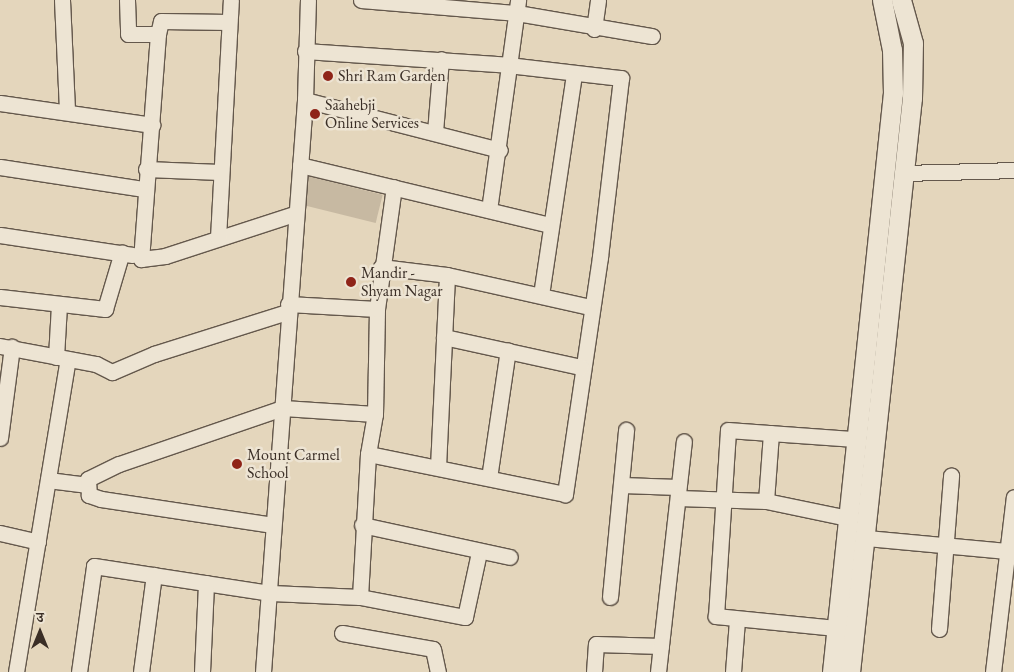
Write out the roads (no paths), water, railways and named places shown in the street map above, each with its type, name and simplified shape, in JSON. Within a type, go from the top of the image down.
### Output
[{"type":"street","points":[[62,0],[67,112]]},
{"type":"street","points":[[127,0],[128,34],[158,34]]},
{"type":"street","points":[[218,238],[220,172],[231,0]]},
{"type":"street","points":[[263,672],[271,593],[283,408],[287,308],[305,100],[308,0]]},
{"type":"street","points":[[361,0],[517,7],[594,29],[652,36]]},
{"type":"street","points":[[594,29],[598,0]]},
{"type":"street","points":[[832,672],[892,74],[892,50],[882,0]]},
{"type":"street","points":[[850,672],[866,538],[913,74],[913,42],[901,0]]},
{"type":"street","points":[[490,210],[500,150],[508,65],[517,7]]},
{"type":"street","points":[[142,259],[144,189],[152,125],[160,21],[229,22]]},
{"type":"street","points":[[305,51],[441,59],[622,78],[600,257],[581,367],[565,494],[368,454]]},
{"type":"street","points":[[435,132],[441,59]]},
{"type":"street","points":[[540,295],[574,73]]},
{"type":"street","points":[[892,74],[913,74]]},
{"type":"street","points":[[305,100],[500,150]]},
{"type":"street","points":[[0,103],[152,125]]},
{"type":"street","points":[[300,165],[550,225]]},
{"type":"street","points":[[0,167],[144,189]]},
{"type":"street","points":[[146,169],[220,172]]},
{"type":"street","points":[[904,173],[1014,170]]},
{"type":"street","points":[[360,597],[362,525],[368,454],[375,414],[377,309],[381,267],[394,187]]},
{"type":"street","points":[[0,235],[122,252],[142,259],[166,256],[294,214]]},
{"type":"street","points":[[0,297],[105,309],[122,252]]},
{"type":"street","points":[[381,267],[447,276],[590,307]]},
{"type":"street","points":[[438,467],[447,276]]},
{"type":"street","points":[[16,672],[48,480],[62,358],[60,305]]},
{"type":"street","points":[[0,438],[6,347],[96,364],[112,372],[154,354],[287,308],[377,309]]},
{"type":"street","points":[[444,337],[581,367]]},
{"type":"street","points":[[489,478],[508,350]]},
{"type":"street","points":[[274,525],[101,499],[89,495],[88,479],[118,464],[283,408],[375,414]]},
{"type":"street","points":[[610,597],[626,430]]},
{"type":"street","points":[[836,628],[721,618],[715,611],[721,499],[728,430],[855,439]]},
{"type":"street","points":[[766,501],[772,433]]},
{"type":"street","points":[[658,672],[684,440]]},
{"type":"street","points":[[939,629],[951,475]]},
{"type":"street","points":[[48,480],[88,485]]},
{"type":"street","points":[[622,485],[721,499],[766,501],[848,518]]},
{"type":"street","points":[[993,672],[1014,498]]},
{"type":"street","points":[[362,525],[510,558]]},
{"type":"street","points":[[0,532],[38,542]]},
{"type":"street","points":[[866,538],[1007,551]]},
{"type":"street","points":[[79,672],[94,566],[271,593],[360,597],[466,617],[479,552]]},
{"type":"street","points":[[141,672],[154,575]]},
{"type":"street","points":[[202,672],[206,583]]},
{"type":"street","points":[[733,672],[737,620]]},
{"type":"street","points":[[342,634],[433,649],[438,672]]},
{"type":"street","points":[[594,672],[596,644],[661,646]]},
{"type":"place","name":"Shri Ram Garden","points":[[328,76]]},
{"type":"place","name":"Saahebji Online Services","points":[[315,114]]},
{"type":"place","name":"Mandir - Shyam Nagar","points":[[351,282]]},
{"type":"place","name":"Mount Carmel School","points":[[237,464]]}]
